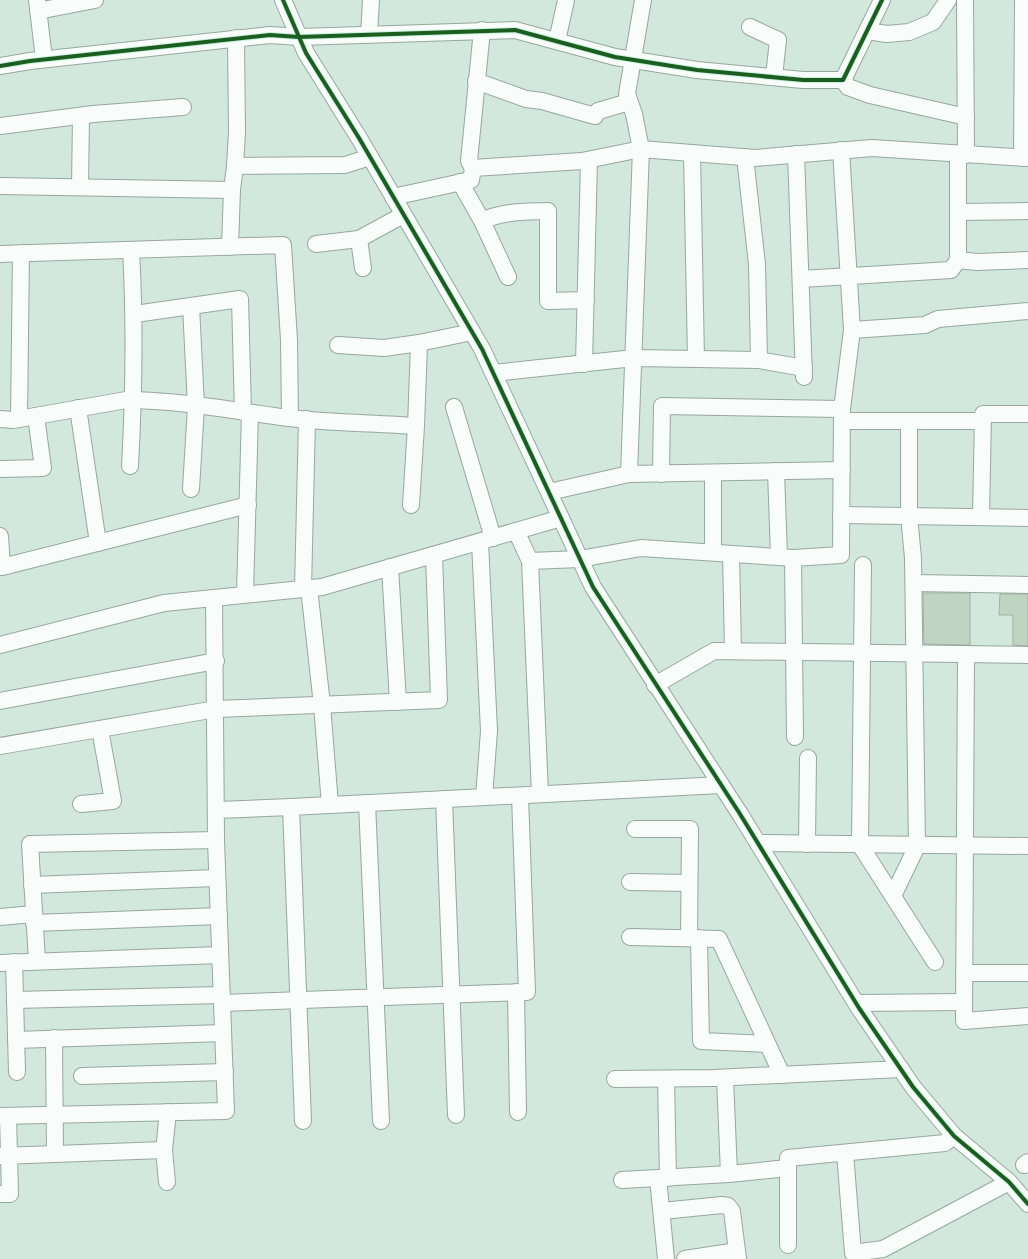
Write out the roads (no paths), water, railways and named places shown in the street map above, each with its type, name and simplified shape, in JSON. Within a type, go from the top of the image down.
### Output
[{"type":"street","points":[[283,0],[306,53],[370,157],[472,332],[493,373],[592,587],[758,843],[856,1003],[913,1086],[954,1136],[1008,1182],[1028,1204]]},
{"type":"street","points":[[369,34],[371,0]]},
{"type":"street","points":[[557,41],[566,0]]},
{"type":"street","points":[[629,474],[641,149],[627,94],[643,0]]},
{"type":"street","points":[[843,80],[882,0]]},
{"type":"street","points":[[867,31],[887,34],[909,32],[933,22],[948,0]]},
{"type":"street","points":[[955,265],[962,154],[966,117],[965,0]]},
{"type":"street","points":[[473,168],[588,160],[641,149],[745,157],[872,148],[1025,158],[1024,0]]},
{"type":"street","points":[[44,59],[37,6],[86,1]]},
{"type":"street","points":[[750,27],[778,40],[774,77]]},
{"type":"street","points":[[393,197],[471,180],[473,168],[469,161],[482,30]]},
{"type":"street","points":[[0,66],[44,59],[270,35],[299,37],[515,30],[615,57],[697,70],[774,77],[843,80]]},
{"type":"street","points":[[230,247],[232,190],[237,132],[236,38]]},
{"type":"street","points":[[843,80],[848,87],[870,95],[966,117]]},
{"type":"street","points":[[476,81],[526,100],[542,101],[595,116],[598,111],[629,102]]},
{"type":"street","points":[[0,126],[80,116],[183,107]]},
{"type":"street","points":[[80,116],[80,187]]},
{"type":"street","points":[[530,561],[580,559],[642,548],[786,557],[841,555],[842,415],[852,330],[841,150]]},
{"type":"street","points":[[692,153],[696,359]]},
{"type":"street","points":[[493,373],[634,358],[759,360],[804,373],[796,154]]},
{"type":"street","points":[[235,166],[345,165],[370,157]]},
{"type":"street","points":[[745,157],[757,264],[759,360]]},
{"type":"street","points":[[584,364],[588,160]]},
{"type":"street","points":[[460,182],[482,222],[508,277]]},
{"type":"street","points":[[0,186],[232,190]]},
{"type":"street","points":[[482,222],[492,216],[509,213],[548,211],[548,301],[586,300]]},
{"type":"street","points":[[959,212],[1028,211]]},
{"type":"street","points":[[316,244],[359,239],[403,214]]},
{"type":"street","points":[[359,239],[363,268]]},
{"type":"street","points":[[0,254],[283,245],[289,340],[290,418]]},
{"type":"street","points":[[130,466],[134,400],[135,314],[131,250]]},
{"type":"street","points":[[19,419],[21,253]]},
{"type":"street","points":[[801,279],[848,276],[978,262],[1028,260]]},
{"type":"street","points":[[135,314],[240,299],[247,412],[248,505],[245,594]]},
{"type":"street","points":[[191,489],[196,406],[192,306]]},
{"type":"street","points":[[852,330],[925,325],[938,319],[1028,311]]},
{"type":"street","points":[[338,345],[384,348],[419,343],[472,332]]},
{"type":"street","points":[[411,505],[419,343]]},
{"type":"street","points":[[0,419],[19,419],[78,408],[134,400],[290,418],[416,426]]},
{"type":"street","points":[[661,474],[662,406],[842,415],[909,421],[983,421]]},
{"type":"street","points":[[454,407],[486,540],[489,731],[484,797]]},
{"type":"street","points":[[78,408],[98,542]]},
{"type":"street","points":[[981,517],[983,414],[1028,414]]},
{"type":"street","points":[[0,469],[43,468],[36,416]]},
{"type":"street","points":[[307,419],[306,588],[322,705],[330,805]]},
{"type":"street","points":[[892,896],[917,846],[914,583],[909,516],[909,421]]},
{"type":"street","points":[[549,492],[629,474],[842,470]]},
{"type":"street","points":[[776,471],[786,557],[794,652],[795,737]]},
{"type":"street","points":[[712,473],[713,552]]},
{"type":"street","points":[[0,536],[2,567],[248,505]]},
{"type":"street","points":[[841,515],[1028,518]]},
{"type":"street","points":[[0,645],[164,603],[322,587],[561,518]]},
{"type":"street","points":[[516,531],[530,561],[540,794]]},
{"type":"street","points":[[731,554],[733,651]]},
{"type":"street","points":[[0,746],[216,709],[438,700],[434,555]]},
{"type":"street","points":[[863,565],[860,845],[935,962]]},
{"type":"street","points":[[390,567],[398,702]]},
{"type":"street","points":[[914,583],[1028,585]]},
{"type":"street","points":[[0,1194],[10,1194],[4,1156],[4,1116],[226,1111],[216,840],[216,661],[214,598]]},
{"type":"street","points":[[655,685],[714,651],[1028,655]]},
{"type":"street","points":[[966,654],[964,1021],[1028,1016]]},
{"type":"street","points":[[0,701],[216,661]]},
{"type":"street","points":[[81,804],[113,801],[100,729]]},
{"type":"street","points":[[807,844],[808,758]]},
{"type":"street","points":[[217,810],[721,785]]},
{"type":"street","points":[[15,1000],[298,1000],[527,992],[520,796]]},
{"type":"street","points":[[444,799],[456,1115]]},
{"type":"street","points":[[367,803],[381,1120]]},
{"type":"street","points":[[290,807],[303,1121]]},
{"type":"street","points":[[635,829],[690,829],[689,883],[701,1041],[768,1044]]},
{"type":"street","points":[[37,961],[30,844],[216,840]]},
{"type":"street","points":[[758,843],[917,846],[1028,846]]},
{"type":"street","points":[[32,885],[217,878]]},
{"type":"street","points":[[630,882],[689,883]]},
{"type":"street","points":[[0,917],[219,916]]},
{"type":"street","points":[[630,937],[719,939],[782,1076]]},
{"type":"street","points":[[17,1072],[15,1000],[7,963],[220,955]]},
{"type":"street","points":[[964,973],[1028,973]]},
{"type":"street","points":[[516,992],[518,1112]]},
{"type":"street","points":[[856,1003],[964,1002]]},
{"type":"street","points":[[16,1040],[223,1033]]},
{"type":"street","points":[[54,1038],[55,1154]]},
{"type":"street","points":[[615,1079],[725,1078],[901,1069]]},
{"type":"street","points":[[82,1076],[225,1072]]},
{"type":"street","points":[[725,1078],[730,1174]]},
{"type":"street","points":[[666,1079],[662,1211],[666,1259]]},
{"type":"street","points":[[167,1182],[164,1150],[168,1112]]},
{"type":"street","points":[[788,1245],[788,1158],[945,1143],[954,1136]]},
{"type":"street","points":[[4,1156],[164,1150]]},
{"type":"street","points":[[845,1153],[853,1253],[883,1249],[1008,1182]]},
{"type":"street","points":[[622,1180],[730,1174],[788,1168]]},
{"type":"street","points":[[662,1211],[722,1205],[728,1206],[732,1211],[737,1255],[685,1259]]}]
